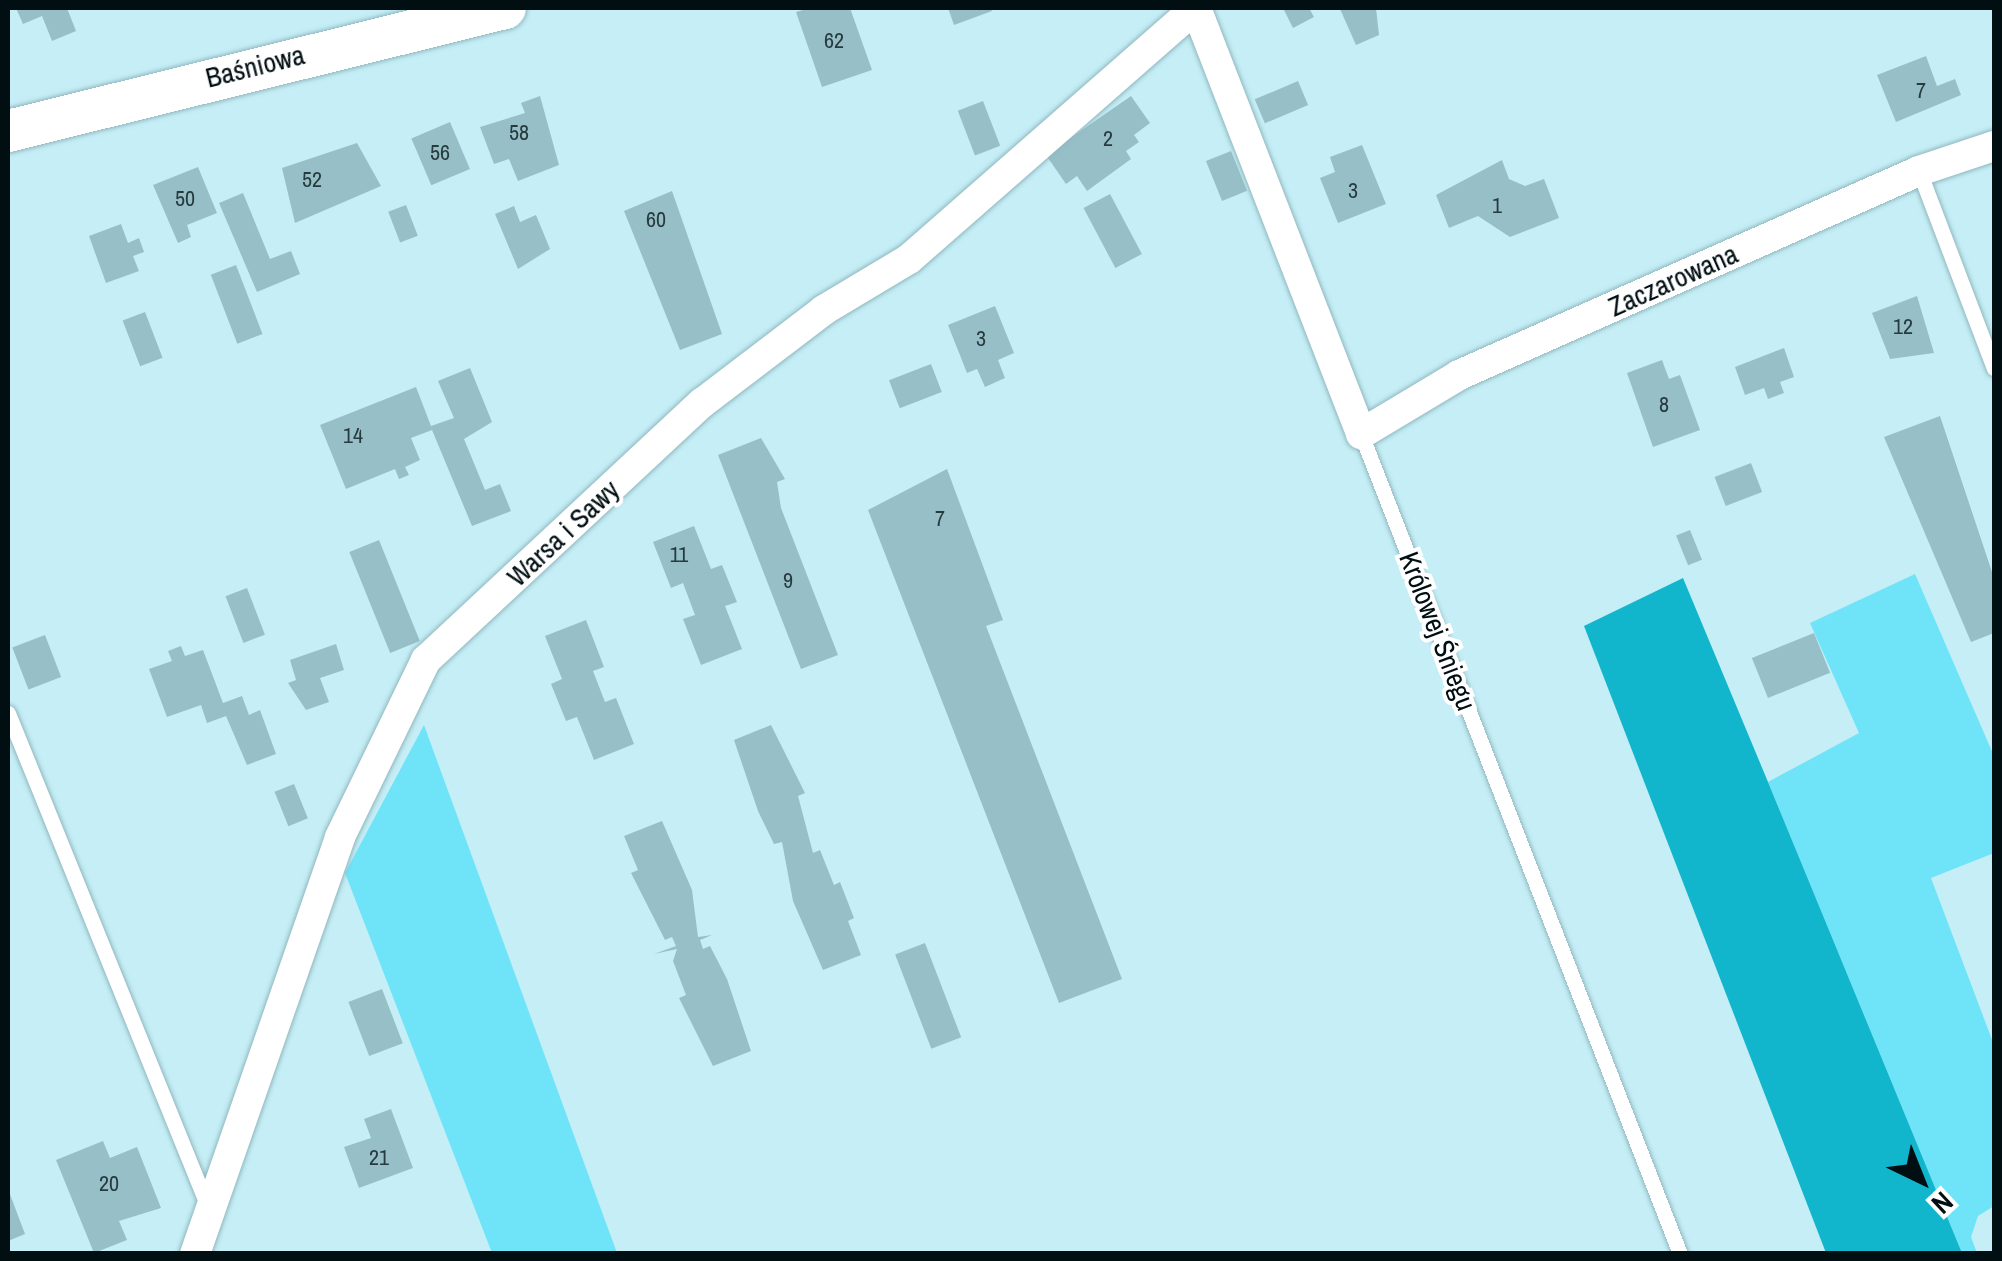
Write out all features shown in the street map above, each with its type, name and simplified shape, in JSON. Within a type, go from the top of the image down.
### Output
[{"type":"main road","name":"Baśniowa","points":[[8,131],[504,8]]},
{"type":"street","name":"Królowej Śniegu","points":[[1196,8],[1361,434]]},
{"type":"street","name":"Warsa i Sawy","points":[[195,1254],[208,1207],[340,837],[426,660],[702,403],[824,310],[909,259],[1196,8]]},
{"type":"street","name":"Zaczarowana","points":[[1361,434],[1459,375],[1919,171],[1994,146]]},
{"type":"lane","points":[[1919,171],[1994,368]]},
{"type":"lane","name":"Królowej Śniegu","points":[[1361,434],[1680,1254]]},
{"type":"lane","points":[[8,713],[208,1207]]},
{"type":"shaded area","points":[[1915,574],[1994,756],[1994,853],[1931,878],[1994,1045],[1994,1206],[1978,1216],[1971,1237],[1977,1253],[1962,1253],[1768,782],[1859,733],[1810,623]]},
{"type":"shaded area","points":[[1683,578],[1962,1253],[1826,1253],[1584,626]]},
{"type":"shaded area","points":[[424,725],[617,1253],[492,1253],[345,873]]},
{"type":"building","points":[[16,8],[67,8],[76,31],[52,41],[42,16],[23,24]]},
{"type":"building","points":[[850,8],[872,70],[822,87],[796,12]]},
{"type":"building","points":[[948,8],[990,8],[992,11],[954,25]]},
{"type":"building","points":[[1283,8],[1309,8],[1314,17],[1293,28]]},
{"type":"building","points":[[1376,8],[1379,35],[1356,45],[1340,9]]},
{"type":"building","points":[[1926,56],[1937,86],[1955,79],[1961,95],[1896,122],[1877,75]]},
{"type":"building","points":[[1298,81],[1308,105],[1265,123],[1255,99]]},
{"type":"building","points":[[540,96],[559,165],[518,181],[509,159],[494,164],[480,127],[525,113],[521,103]]},
{"type":"building","points":[[1131,96],[1150,123],[1134,135],[1139,142],[1126,151],[1131,159],[1087,191],[1077,176],[1066,184],[1046,155]]},
{"type":"building","points":[[983,101],[1000,146],[975,155],[958,111]]},
{"type":"building","points":[[450,122],[470,169],[431,185],[411,138]]},
{"type":"building","points":[[357,143],[381,186],[295,223],[282,168]]},
{"type":"building","points":[[1362,145],[1386,204],[1338,223],[1320,178],[1335,172],[1330,157]]},
{"type":"building","points":[[1231,151],[1247,191],[1222,201],[1206,161]]},
{"type":"building","points":[[1502,160],[1509,179],[1525,186],[1544,179],[1559,218],[1510,237],[1478,216],[1449,228],[1436,195]]},
{"type":"building","points":[[198,167],[217,213],[187,225],[191,237],[178,243],[153,185]]},
{"type":"building","points":[[672,191],[722,334],[680,350],[624,211]]},
{"type":"building","points":[[243,193],[270,259],[291,251],[300,274],[257,292],[219,203]]},
{"type":"building","points":[[1110,194],[1142,254],[1115,268],[1084,208]]},
{"type":"building","points":[[406,205],[418,236],[400,243],[388,212]]},
{"type":"building","points":[[514,206],[520,222],[536,215],[550,249],[518,269],[495,214]]},
{"type":"building","points":[[121,224],[128,243],[139,238],[144,252],[133,256],[139,271],[106,283],[89,236]]},
{"type":"building","points":[[236,265],[263,334],[237,344],[211,275]]},
{"type":"building","points":[[1917,296],[1934,353],[1890,359],[1872,313]]},
{"type":"building","points":[[995,306],[1014,353],[998,360],[1005,378],[985,387],[977,369],[967,373],[948,325]]},
{"type":"building","points":[[145,312],[163,358],[140,366],[123,321]]},
{"type":"building","points":[[1784,348],[1794,377],[1780,382],[1784,393],[1768,399],[1764,388],[1745,395],[1735,367]]},
{"type":"building","points":[[1662,360],[1669,379],[1680,375],[1700,430],[1653,447],[1627,373]]},
{"type":"building","points":[[931,364],[942,392],[900,408],[889,380]]},
{"type":"building","points":[[470,368],[492,422],[464,439],[485,490],[500,484],[511,511],[472,526],[432,430],[411,438],[420,460],[405,467],[409,475],[399,479],[395,469],[346,489],[320,425],[416,387],[431,426],[454,418],[438,381]]},
{"type":"building","points":[[1940,416],[1994,578],[1994,633],[1971,642],[1884,437]]},
{"type":"building","points":[[761,438],[785,479],[777,482],[781,508],[838,655],[801,669],[718,455]]},
{"type":"building","points":[[1751,463],[1762,492],[1726,506],[1715,477]]},
{"type":"building","points":[[947,469],[1003,620],[986,626],[1122,979],[1059,1003],[868,510]]},
{"type":"building","points":[[694,526],[711,569],[722,565],[737,602],[725,606],[742,649],[701,665],[683,619],[695,615],[683,583],[671,588],[653,542]]},
{"type":"building","points":[[1690,530],[1702,560],[1688,565],[1676,536]]},
{"type":"building","points":[[379,540],[420,641],[390,653],[349,552]]},
{"type":"building","points":[[247,588],[265,635],[243,643],[226,596]]},
{"type":"building","points":[[586,620],[604,667],[593,671],[605,702],[616,698],[634,744],[594,760],[577,717],[566,721],[551,684],[562,679],[545,636]]},
{"type":"building","points":[[1814,633],[1830,673],[1768,698],[1752,658]]},
{"type":"building","points":[[45,635],[61,677],[28,690],[12,648]]},
{"type":"building","points":[[336,644],[344,670],[320,678],[329,702],[306,710],[288,683],[296,680],[290,660]]},
{"type":"building","points":[[181,646],[185,656],[203,650],[223,703],[242,696],[249,715],[260,710],[276,754],[247,765],[226,716],[207,723],[201,705],[167,717],[149,669],[172,661],[168,651]]},
{"type":"building","points":[[771,725],[805,793],[798,796],[813,853],[820,850],[834,885],[840,882],[854,918],[848,921],[861,955],[823,970],[793,901],[782,842],[774,844],[758,811],[734,740]]},
{"type":"building","points":[[294,784],[308,818],[288,826],[275,792]]},
{"type":"building","points":[[662,821],[692,890],[698,937],[712,935],[700,940],[703,949],[710,946],[727,979],[751,1051],[713,1066],[679,998],[686,995],[673,961],[677,949],[654,954],[676,946],[672,937],[665,940],[631,873],[638,870],[624,836]]},
{"type":"building","points":[[925,943],[961,1037],[931,1049],[895,954]]},
{"type":"building","points":[[382,989],[403,1043],[369,1056],[348,1002]]},
{"type":"building","points":[[391,1109],[413,1168],[359,1188],[344,1147],[371,1138],[364,1119]]},
{"type":"building","points":[[103,1141],[110,1158],[137,1147],[161,1208],[119,1221],[127,1240],[94,1253],[56,1160]]},
{"type":"building","points":[[8,1189],[25,1234],[8,1241]]}]
